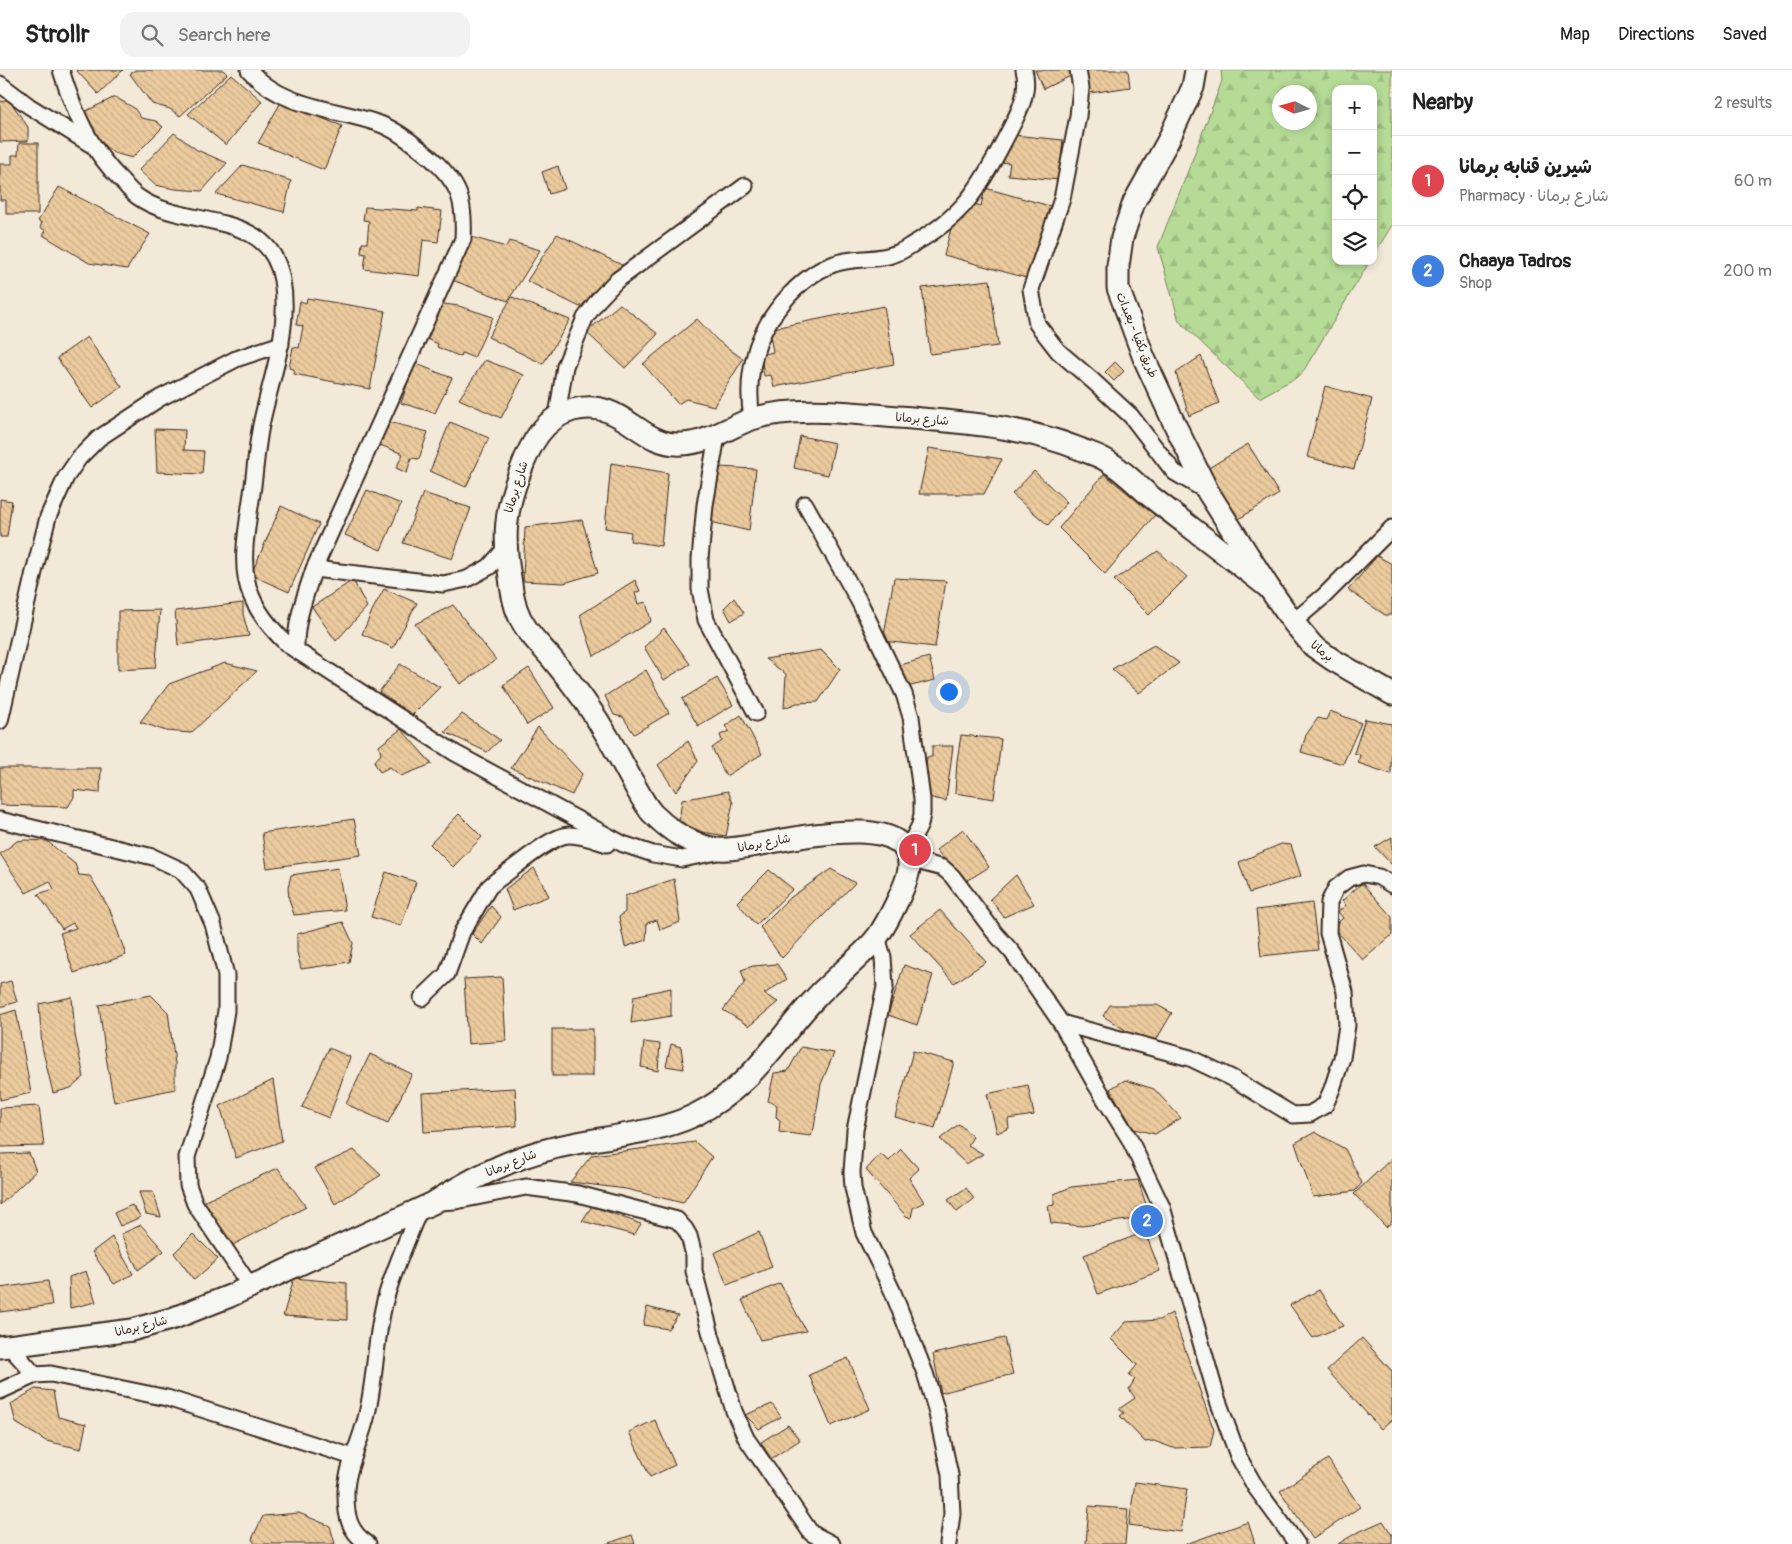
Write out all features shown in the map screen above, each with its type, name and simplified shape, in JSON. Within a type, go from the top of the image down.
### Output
[{"type":"street","points":[[61,70],[72,105],[93,146],[112,172],[137,197],[157,208],[243,230],[259,238],[269,247],[276,261],[282,279],[284,328],[261,425],[244,545],[246,578],[255,606],[270,628],[296,650],[463,758],[623,844],[653,854],[682,859],[730,850]]},
{"type":"street","points":[[249,70],[267,86],[290,100],[307,106],[340,112],[382,125],[414,144],[441,168],[459,193],[464,216],[463,239],[314,569],[295,632],[296,650]]},
{"type":"street","points":[[752,419],[750,390],[754,358],[765,328],[784,301],[803,282],[817,272],[851,259],[883,257],[897,253],[933,233],[954,216],[972,196],[987,174],[1018,112],[1025,95],[1026,78],[1024,70]]},
{"type":"street","points":[[1078,70],[1081,88],[1078,116],[1062,199],[1031,289],[1037,324],[1058,351],[1094,381],[1131,416],[1174,472],[1208,492]]},
{"type":"street","name":"طريق بكفيا - بعبدات","points":[[1196,70],[1193,86],[1168,141],[1134,202],[1122,238],[1118,266],[1118,288],[1144,358],[1208,492],[1269,588]]},
{"type":"street","points":[[0,84],[29,106],[93,146]]},
{"type":"street","points":[[557,416],[565,366],[584,318],[598,300],[616,281],[746,186]]},
{"type":"street","points":[[0,721],[48,517],[66,477],[79,458],[99,438],[160,398],[236,359],[281,344]]},
{"type":"street","name":"شارع برمانا","points":[[5,1347],[132,1330],[174,1318],[230,1296],[426,1206],[457,1188],[512,1161],[550,1148],[685,1120],[718,1102],[743,1083],[810,1004],[877,937],[904,887],[908,857],[898,843],[886,836],[864,832],[830,833],[800,836],[730,850],[698,844],[677,834],[648,810],[600,723],[555,662],[523,626],[514,604],[505,549],[507,518],[513,488],[531,443],[542,428],[557,416],[573,410],[591,408],[609,411],[625,419],[644,434],[662,442],[682,444],[716,436],[752,419],[799,411],[978,423],[1052,438],[1107,460],[1269,588]]},
{"type":"street","points":[[716,436],[705,505],[700,558],[700,588],[706,620],[756,713]]},
{"type":"street","points":[[805,504],[860,603],[904,694],[911,717],[922,800],[922,814],[920,825],[908,857],[943,868],[952,876],[994,932],[1012,952],[1061,1023],[1129,1138],[1162,1207],[1217,1398],[1238,1456],[1256,1488],[1297,1544]]},
{"type":"street","points":[[1293,622],[1324,596],[1392,528]]},
{"type":"street","points":[[314,569],[443,584],[467,579],[489,567],[505,549]]},
{"type":"street","name":"برمانا","points":[[1269,588],[1313,646],[1333,660],[1392,694]]},
{"type":"street","points":[[0,820],[153,857],[181,870],[198,889],[213,924],[226,975],[226,1012],[218,1058],[187,1157],[188,1185],[195,1204],[250,1286]]},
{"type":"street","points":[[422,998],[447,974],[462,932],[489,888],[555,839],[568,835],[586,837],[613,846],[643,862],[663,866],[673,866],[682,859]]},
{"type":"street","points":[[1061,1023],[1190,1058],[1232,1078],[1293,1115],[1310,1114],[1325,1105],[1332,1089],[1342,1058],[1347,1025],[1345,992],[1328,933],[1329,902],[1336,888],[1349,878],[1364,874],[1379,877],[1392,885]]},
{"type":"street","points":[[877,937],[883,957],[885,986],[855,1130],[853,1188],[864,1233],[895,1300],[925,1373],[936,1409],[950,1475],[952,1514],[948,1544]]},
{"type":"street","points":[[368,1544],[354,1534],[348,1516],[346,1493],[353,1457],[360,1443],[367,1414],[386,1298],[426,1206],[526,1187],[578,1194],[677,1220],[685,1229],[694,1255],[694,1271],[709,1328],[734,1411],[746,1438],[811,1532],[832,1544]]},
{"type":"street","points":[[5,1347],[35,1374]]},
{"type":"street","points":[[0,1391],[35,1374],[51,1374],[167,1398],[353,1457]]},
{"type":"green space","points":[[1221,70],[1392,70],[1392,225],[1377,249],[1377,85],[1332,85],[1332,265],[1368,265],[1301,375],[1259,398],[1179,321],[1158,247],[1222,81]]},
{"type":"building","points":[[76,70],[123,70],[98,94]]},
{"type":"building","points":[[135,70],[223,70],[227,74],[180,116],[170,109],[152,104],[130,74]]},
{"type":"building","points":[[1035,70],[1073,70],[1075,74],[1043,89]]},
{"type":"building","points":[[1087,70],[1128,70],[1130,87],[1090,93]]},
{"type":"building","points":[[231,74],[262,101],[226,145],[188,114]]},
{"type":"building","points":[[115,97],[134,108],[141,118],[156,121],[163,127],[132,158],[114,153],[98,142],[83,121],[84,112]]},
{"type":"building","points":[[8,98],[28,127],[28,141],[0,142],[0,100],[3,102]]},
{"type":"building","points":[[281,102],[342,126],[324,170],[258,143]]},
{"type":"building","points":[[174,133],[197,150],[227,163],[202,191],[155,185],[139,170]]},
{"type":"building","points":[[1013,135],[1063,140],[1059,180],[1008,175],[1010,163],[1000,162],[1002,147],[1011,148]]},
{"type":"building","points":[[19,143],[38,143],[38,214],[6,214],[6,200],[0,200],[0,164],[12,164],[12,155],[18,155]]},
{"type":"building","points":[[243,165],[291,181],[284,212],[216,194]]},
{"type":"building","points":[[558,166],[565,189],[549,194],[542,172]]},
{"type":"building","points":[[59,187],[150,234],[127,269],[89,263],[43,235],[46,231],[40,227],[42,223],[38,221]]},
{"type":"building","points":[[985,188],[1050,206],[1030,279],[944,255],[954,217],[963,220],[968,202],[981,206]]},
{"type":"building","points":[[365,207],[418,211],[418,208],[442,211],[438,242],[423,240],[419,276],[364,269],[366,254],[361,253],[362,243],[367,243],[369,221],[363,220]]},
{"type":"building","points":[[557,234],[624,266],[580,307],[527,281]]},
{"type":"building","points":[[468,236],[506,247],[509,241],[540,250],[508,301],[452,280]]},
{"type":"building","points":[[990,280],[998,346],[930,354],[922,288]]},
{"type":"building","points":[[512,297],[570,320],[543,364],[488,337]]},
{"type":"building","points":[[307,298],[385,311],[370,389],[294,374],[294,369],[289,368],[293,347],[299,348],[303,326],[296,325],[300,301],[306,303]]},
{"type":"building","points":[[436,303],[459,306],[493,317],[474,358],[462,353],[461,357],[437,347],[438,344],[423,337]]},
{"type":"building","points":[[620,304],[658,334],[625,368],[586,332]]},
{"type":"building","points":[[884,306],[894,364],[774,387],[771,375],[764,376],[761,355],[773,352],[769,329]]},
{"type":"building","points":[[697,319],[717,340],[743,359],[714,406],[686,399],[678,404],[643,364]]},
{"type":"building","points":[[87,337],[122,387],[92,408],[57,358]]},
{"type":"building","points":[[1201,356],[1219,403],[1189,416],[1176,373]]},
{"type":"building","points":[[485,360],[524,375],[501,418],[459,399]]},
{"type":"building","points":[[1115,362],[1124,371],[1114,381],[1105,372]]},
{"type":"building","points":[[414,363],[452,378],[435,413],[401,403]]},
{"type":"building","points":[[1325,386],[1372,399],[1354,469],[1307,457]]},
{"type":"building","points":[[385,421],[428,432],[419,459],[411,458],[407,473],[396,468],[403,454],[380,445]]},
{"type":"building","points":[[450,422],[489,438],[466,487],[430,471]]},
{"type":"building","points":[[155,429],[185,430],[184,450],[204,451],[202,474],[157,472]]},
{"type":"building","points":[[800,436],[835,443],[828,475],[794,468]]},
{"type":"building","points":[[1248,444],[1279,494],[1237,520],[1207,469]]},
{"type":"building","points":[[929,448],[1002,459],[984,494],[919,494]]},
{"type":"building","points":[[611,463],[668,473],[661,546],[630,541],[631,532],[605,528]]},
{"type":"building","points":[[718,467],[756,469],[749,531],[715,523],[710,520]]},
{"type":"building","points":[[1034,471],[1067,502],[1048,525],[1012,494]]},
{"type":"building","points":[[1104,474],[1155,515],[1105,574],[1059,528]]},
{"type":"building","points":[[367,490],[401,504],[381,550],[345,535]]},
{"type":"building","points":[[423,493],[471,508],[452,559],[403,543]]},
{"type":"building","points":[[0,499],[12,501],[7,537],[0,537]]},
{"type":"building","points":[[281,506],[319,524],[289,592],[251,575]]},
{"type":"building","points":[[582,520],[598,573],[564,583],[523,581],[525,527]]},
{"type":"building","points":[[1158,551],[1187,577],[1149,615],[1114,580]]},
{"type":"building","points":[[1377,556],[1392,564],[1392,615],[1385,615],[1348,590]]},
{"type":"building","points":[[894,578],[946,581],[935,647],[883,641]]},
{"type":"building","points":[[353,580],[367,607],[336,641],[312,607]]},
{"type":"building","points":[[635,580],[640,591],[635,593],[638,604],[646,602],[651,621],[594,656],[580,615]]},
{"type":"building","points":[[384,589],[417,603],[393,648],[362,634]]},
{"type":"building","points":[[734,598],[744,613],[731,621],[724,608]]},
{"type":"building","points":[[243,603],[243,614],[249,636],[178,645],[175,611]]},
{"type":"building","points":[[453,605],[496,660],[460,684],[415,624]]},
{"type":"building","points":[[160,610],[155,668],[118,670],[118,611]]},
{"type":"building","points":[[664,628],[690,664],[664,680],[644,647]]},
{"type":"building","points":[[1154,645],[1179,663],[1139,693],[1112,669]]},
{"type":"building","points":[[821,650],[840,669],[818,702],[797,703],[784,708],[786,674],[765,659]]},
{"type":"building","points":[[929,657],[935,680],[903,688],[897,666]]},
{"type":"building","points":[[225,663],[257,671],[191,733],[166,731],[140,722],[169,684]]},
{"type":"building","points":[[400,664],[440,687],[412,715],[379,692]]},
{"type":"building","points":[[529,668],[554,708],[527,725],[503,685]]},
{"type":"building","points":[[646,670],[669,713],[634,734],[623,717],[614,715],[605,696]]},
{"type":"building","points":[[717,678],[733,705],[698,726],[682,699]]},
{"type":"building","points":[[1330,711],[1361,723],[1343,764],[1301,752],[1306,735],[1318,718],[1326,720]]},
{"type":"building","points":[[462,714],[500,740],[487,752],[445,732]]},
{"type":"building","points":[[741,715],[762,754],[726,776],[712,748],[722,741],[720,735],[729,731],[725,726]]},
{"type":"building","points":[[1365,719],[1392,724],[1391,774],[1358,763],[1360,755],[1354,753]]},
{"type":"building","points":[[538,727],[582,774],[572,795],[511,768]]},
{"type":"building","points":[[401,729],[432,764],[401,776],[390,767],[380,772],[374,762],[381,754],[379,746]]},
{"type":"building","points":[[961,735],[1001,739],[994,799],[955,793]]},
{"type":"building","points":[[688,741],[698,761],[676,792],[658,765]]},
{"type":"building","points":[[932,746],[953,746],[946,801],[928,797],[929,790],[924,790],[927,757],[932,757]]},
{"type":"building","points":[[0,768],[101,768],[100,793],[74,790],[74,797],[68,807],[0,805]]},
{"type":"building","points":[[728,791],[733,803],[726,836],[702,832],[679,821],[682,800]]},
{"type":"building","points":[[459,814],[482,837],[453,867],[430,844]]},
{"type":"building","points":[[354,819],[361,855],[267,868],[262,833]]},
{"type":"building","points":[[963,829],[989,867],[965,882],[936,850]]},
{"type":"building","points":[[1392,837],[1392,865],[1375,847]]},
{"type":"building","points":[[17,841],[47,841],[75,864],[79,875],[90,876],[110,910],[126,955],[74,973],[60,933],[76,928],[73,923],[62,929],[38,894],[54,889],[50,881],[26,893],[0,854]]},
{"type":"building","points":[[1281,844],[1291,845],[1301,876],[1249,893],[1239,862]]},
{"type":"building","points":[[338,868],[345,910],[294,915],[288,888],[291,875]]},
{"type":"building","points":[[534,868],[549,896],[513,910],[505,889]]},
{"type":"building","points":[[831,869],[855,883],[782,958],[760,927],[787,900]]},
{"type":"building","points":[[769,870],[793,889],[756,925],[737,902]]},
{"type":"building","points":[[386,872],[416,882],[401,926],[371,917]]},
{"type":"building","points":[[1016,875],[1034,904],[1004,917],[990,899]]},
{"type":"building","points":[[674,879],[680,922],[660,930],[657,920],[647,923],[646,940],[625,947],[619,917],[625,912],[625,896]]},
{"type":"building","points":[[1362,883],[1392,917],[1392,935],[1363,960],[1333,927],[1343,918],[1338,912],[1346,905],[1342,901]]},
{"type":"building","points":[[1312,903],[1318,950],[1261,956],[1256,910]]},
{"type":"building","points":[[491,906],[501,917],[482,944],[472,934]]},
{"type":"building","points":[[940,910],[986,962],[954,983],[910,934]]},
{"type":"building","points":[[343,922],[353,943],[349,962],[301,969],[297,952],[297,934]]},
{"type":"building","points":[[777,964],[787,979],[764,994],[778,1002],[749,1026],[723,1010],[745,982],[741,970],[753,966]]},
{"type":"building","points":[[904,965],[933,975],[917,1025],[888,1015]]},
{"type":"building","points":[[502,977],[506,1041],[468,1044],[464,979]]},
{"type":"building","points":[[11,981],[17,1002],[0,1007],[0,984]]},
{"type":"building","points":[[671,988],[671,1016],[631,1023],[634,996]]},
{"type":"building","points":[[151,995],[168,1012],[175,1063],[175,1089],[114,1102],[99,1005]]},
{"type":"building","points":[[72,997],[75,1035],[84,1077],[71,1088],[53,1093],[42,1047],[39,1004]]},
{"type":"building","points":[[1110,1005],[1157,1005],[1172,1013],[1152,1047],[1103,1016]]},
{"type":"building","points":[[16,1010],[31,1093],[0,1100],[0,1015]]},
{"type":"building","points":[[552,1029],[593,1029],[593,1076],[552,1076]]},
{"type":"building","points":[[644,1042],[660,1044],[658,1071],[641,1067]]},
{"type":"building","points":[[671,1044],[681,1047],[684,1069],[666,1066]]},
{"type":"building","points":[[801,1047],[834,1053],[821,1084],[811,1136],[779,1132],[780,1120],[776,1117],[777,1105],[768,1101],[774,1073],[788,1071]]},
{"type":"building","points":[[329,1048],[350,1057],[329,1118],[302,1107]]},
{"type":"building","points":[[913,1051],[954,1062],[935,1128],[895,1117]]},
{"type":"building","points":[[370,1054],[412,1074],[388,1123],[346,1104]]},
{"type":"building","points":[[273,1080],[282,1141],[236,1158],[220,1106]]},
{"type":"building","points":[[1125,1080],[1154,1089],[1181,1118],[1155,1134],[1134,1129],[1110,1089]]},
{"type":"building","points":[[1028,1085],[1034,1115],[1008,1119],[1009,1128],[997,1133],[987,1094]]},
{"type":"building","points":[[515,1088],[517,1126],[424,1132],[422,1093]]},
{"type":"building","points":[[39,1106],[44,1146],[0,1147],[0,1108]]},
{"type":"building","points":[[959,1124],[973,1137],[968,1145],[983,1154],[966,1164],[940,1139]]},
{"type":"building","points":[[1315,1132],[1345,1149],[1362,1183],[1355,1191],[1313,1197],[1295,1143]]},
{"type":"building","points":[[695,1142],[712,1157],[683,1203],[626,1189],[570,1182],[592,1155]]},
{"type":"building","points":[[901,1149],[919,1169],[909,1178],[924,1202],[913,1208],[911,1218],[906,1216],[866,1170],[880,1154],[889,1161]]},
{"type":"building","points":[[354,1150],[381,1175],[335,1204],[315,1168]]},
{"type":"building","points":[[29,1153],[36,1171],[0,1205],[0,1154]]},
{"type":"building","points":[[1392,1158],[1392,1222],[1386,1227],[1354,1194]]},
{"type":"building","points":[[278,1168],[306,1207],[229,1247],[205,1201]]},
{"type":"building","points":[[1138,1180],[1150,1217],[1082,1226],[1051,1223],[1048,1206],[1054,1205],[1054,1194],[1071,1187]]},
{"type":"building","points":[[966,1188],[974,1199],[957,1212],[948,1200]]},
{"type":"building","points":[[139,1192],[153,1192],[161,1217],[146,1214]]},
{"type":"building","points":[[132,1205],[141,1217],[120,1226],[114,1213]]},
{"type":"building","points":[[592,1206],[641,1224],[634,1235],[582,1221]]},
{"type":"building","points":[[141,1225],[164,1251],[138,1270],[121,1234]]},
{"type":"building","points":[[759,1232],[772,1267],[727,1285],[714,1253]]},
{"type":"building","points":[[1145,1232],[1160,1271],[1098,1294],[1084,1255]]},
{"type":"building","points":[[193,1234],[218,1259],[194,1280],[174,1253]]},
{"type":"building","points":[[112,1237],[133,1274],[114,1284],[92,1252]]},
{"type":"building","points":[[86,1271],[96,1302],[70,1308],[69,1277]]},
{"type":"building","points":[[294,1278],[347,1283],[347,1320],[283,1316]]},
{"type":"building","points":[[48,1281],[52,1305],[0,1312],[0,1288]]},
{"type":"building","points":[[780,1283],[806,1331],[760,1340],[742,1300]]},
{"type":"building","points":[[1319,1290],[1343,1326],[1313,1338],[1290,1305]]},
{"type":"building","points":[[647,1307],[678,1315],[668,1329],[643,1325]]},
{"type":"building","points":[[1172,1313],[1214,1430],[1210,1447],[1173,1448],[1154,1441],[1145,1442],[1120,1416],[1124,1413],[1119,1409],[1135,1398],[1129,1389],[1135,1379],[1129,1375],[1137,1365],[1111,1339],[1126,1322],[1159,1320]]},
{"type":"building","points":[[1004,1338],[1013,1374],[941,1393],[933,1354]]},
{"type":"building","points":[[1362,1338],[1392,1371],[1392,1419],[1381,1429],[1327,1370]]},
{"type":"building","points":[[848,1358],[870,1409],[831,1426],[809,1375]]},
{"type":"building","points":[[35,1389],[53,1391],[58,1417],[86,1424],[81,1449],[46,1441],[16,1423],[11,1404]]},
{"type":"building","points":[[772,1404],[781,1417],[759,1429],[745,1415]]},
{"type":"building","points":[[655,1420],[675,1465],[650,1477],[629,1432]]},
{"type":"building","points":[[788,1425],[800,1440],[771,1459],[761,1442]]},
{"type":"building","points":[[1328,1459],[1360,1507],[1313,1539],[1280,1491]]},
{"type":"building","points":[[1135,1482],[1187,1489],[1181,1532],[1129,1525]]},
{"type":"building","points":[[1089,1506],[1128,1509],[1125,1544],[1086,1544]]},
{"type":"building","points":[[299,1513],[330,1526],[335,1544],[255,1544],[252,1539],[263,1516]]},
{"type":"building","points":[[1383,1521],[1392,1535],[1392,1544],[1338,1544],[1356,1533]]},
{"type":"building","points":[[1248,1522],[1255,1544],[1186,1544]]},
{"type":"building","points":[[632,1535],[635,1544],[606,1544]]},
{"type":"place","name":"شيرين قنابه برمانا","points":[[915,850]]},
{"type":"place","name":"Chaaya Tadros","points":[[1147,1221]]}]
